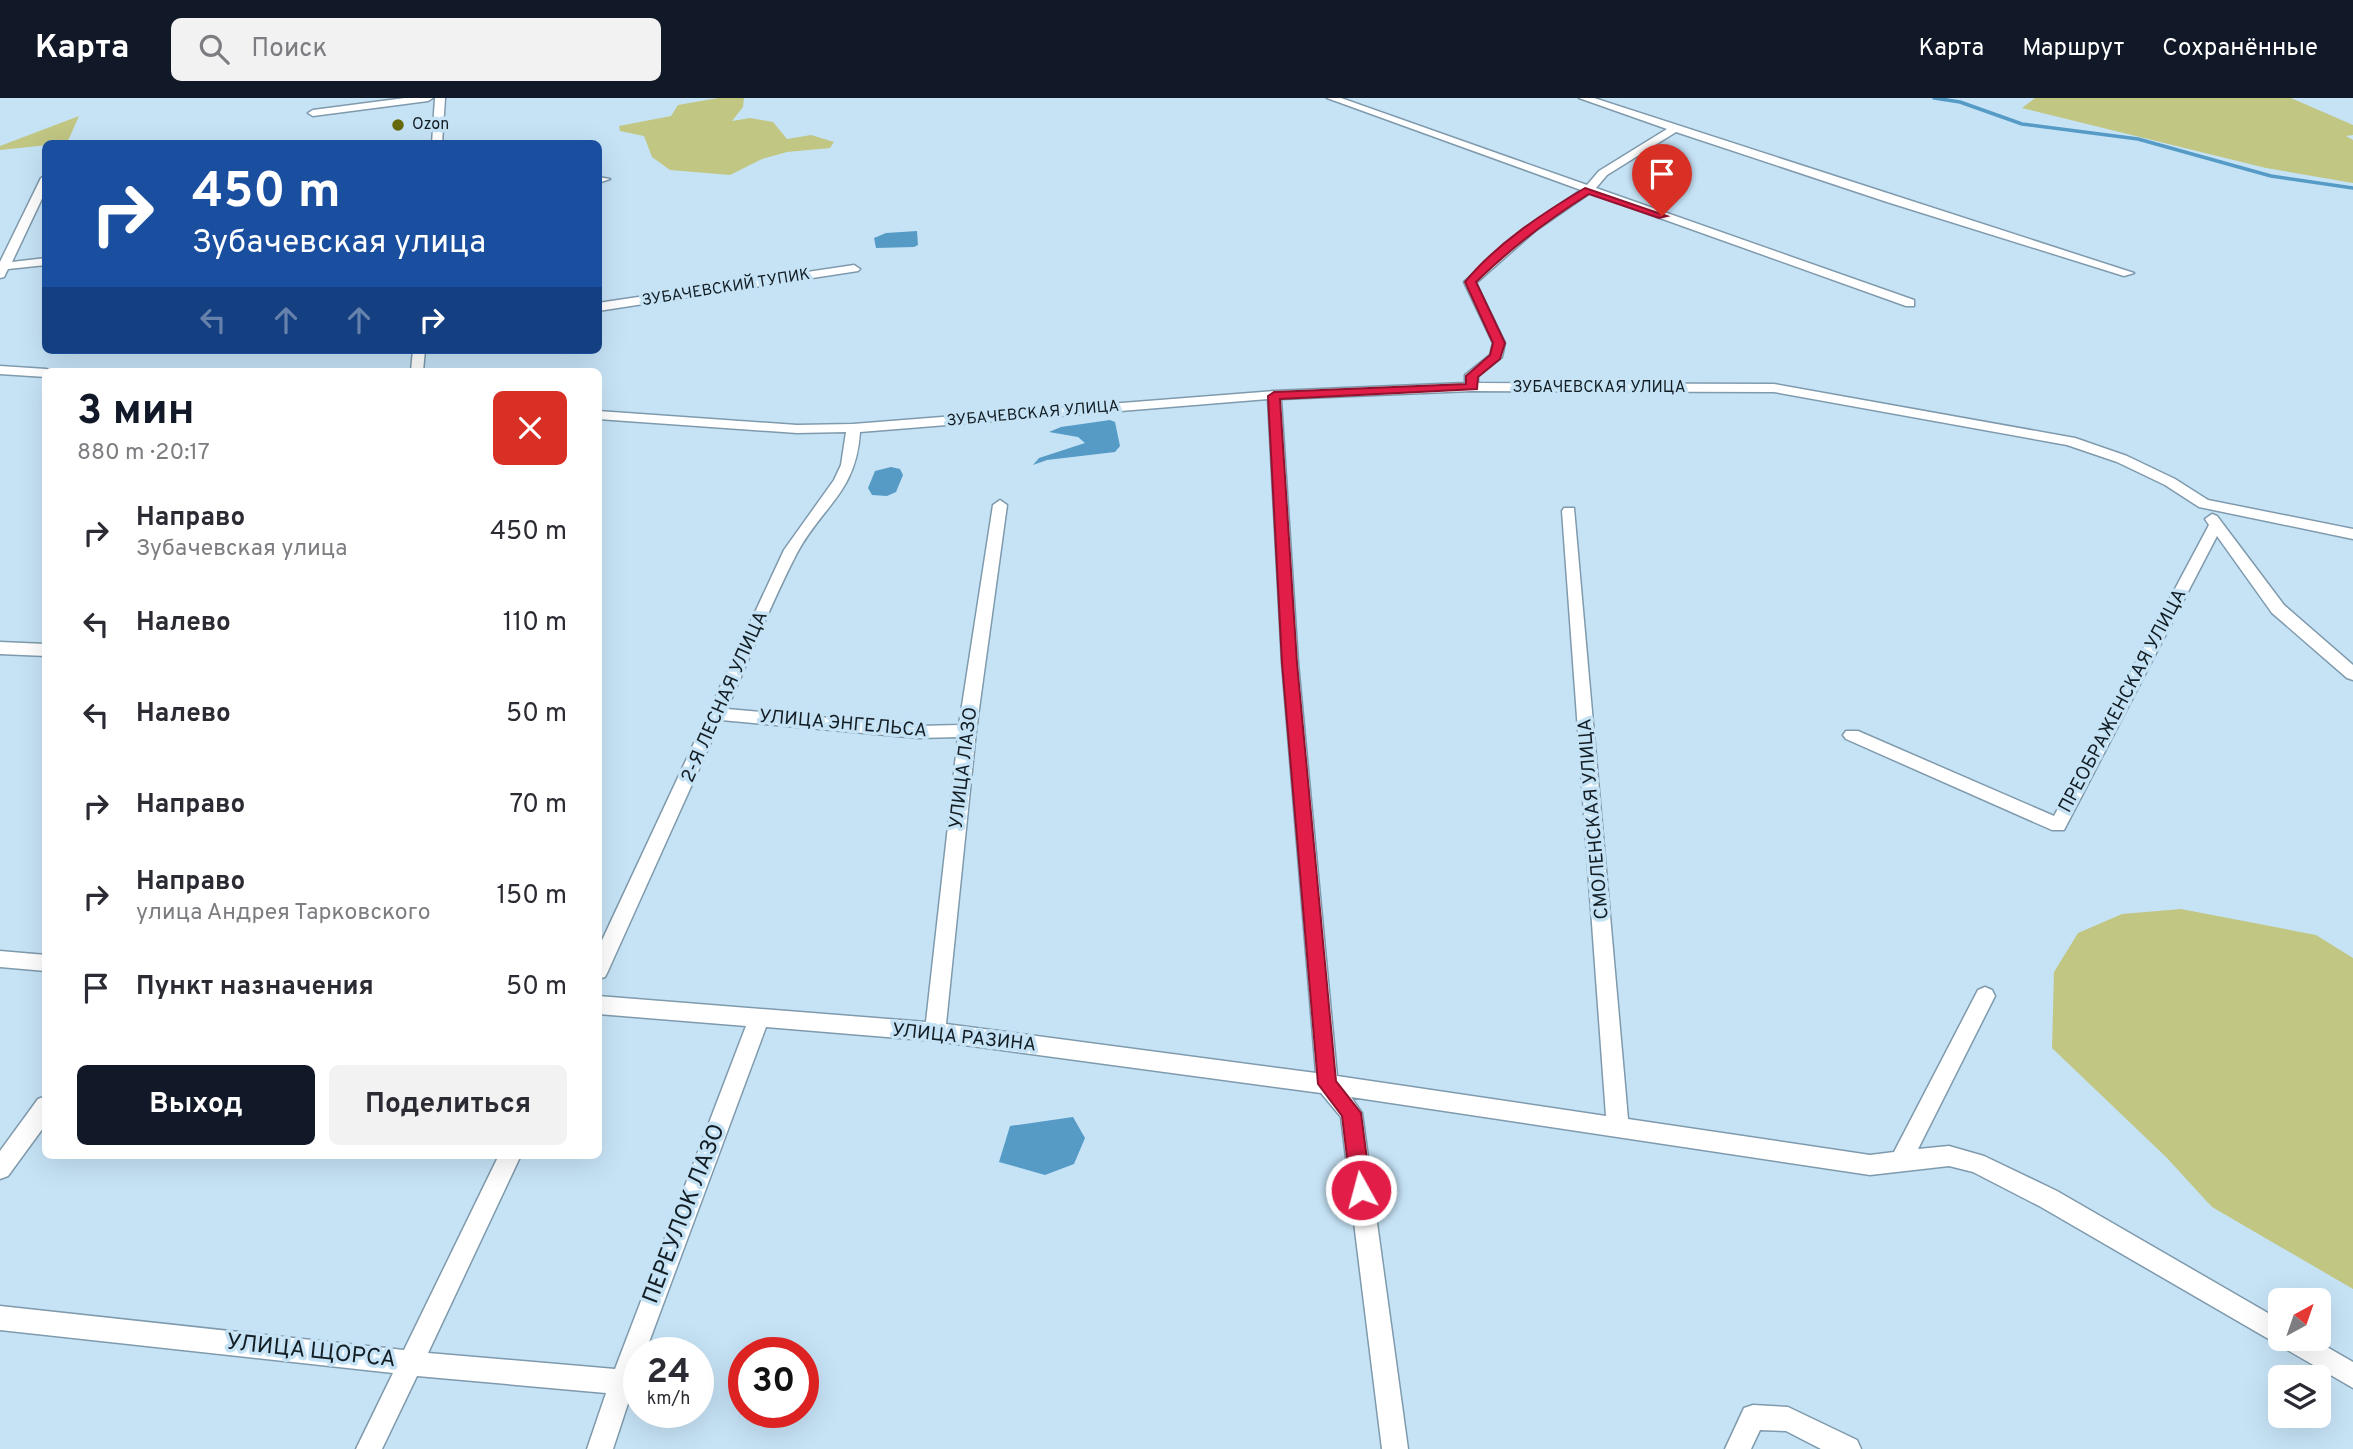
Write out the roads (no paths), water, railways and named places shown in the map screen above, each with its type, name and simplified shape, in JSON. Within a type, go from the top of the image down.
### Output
[{"type":"street","points":[[313,113],[428,98]]},
{"type":"street","points":[[437,140],[440,98]]},
{"type":"street","points":[[1332,98],[1910,303]]},
{"type":"street","points":[[1584,98],[1891,200],[2128,272]]},
{"type":"street","points":[[1472,387],[1472,376],[1496,357],[1499,343],[1470,282],[1531,229],[1588,190],[1603,173],[1675,128]]},
{"type":"street","points":[[2,270],[42,186]]},
{"type":"street","points":[[2,270],[42,262]]},
{"type":"street","name":"ЗУБАЧЕВСКИЙ ТУПИК","points":[[602,306],[854,269]]},
{"type":"street","points":[[0,370],[42,373]]},
{"type":"street","name":"ЗУБАЧЕВСКАЯ УЛИЦА","points":[[602,415],[797,429],[853,428],[1274,396],[1472,387],[1774,388],[2079,443],[2122,459],[2170,482],[2204,504]]},
{"type":"street","points":[[1274,396],[1290,663],[1327,1084],[1351,1113],[1395,1449]]},
{"type":"street","name":"2-Я ЛЕСНАЯ УЛИЦА","points":[[602,963],[719,714],[791,550],[836,493],[849,468],[853,428]]},
{"type":"street","points":[[2204,504],[2215,526],[2278,609],[2353,674]]},
{"type":"street","points":[[2204,504],[2353,534]]},
{"type":"street","name":"УЛИЦА ЛАЗО","points":[[935,1032],[967,731],[1000,505]]},
{"type":"street","name":"СМОЛЕНСКАЯ УЛИЦА","points":[[1569,511],[1619,1128]]},
{"type":"street","name":"ПРЕОБРАЖЕНСКАЯ УЛИЦА","points":[[1852,735],[2058,825],[2215,526]]},
{"type":"street","points":[[0,648],[42,650]]},
{"type":"street","name":"УЛИЦА ЭНГЕЛЬСА","points":[[719,714],[919,732],[967,731]]},
{"type":"street","points":[[0,959],[42,963]]},
{"type":"street","points":[[1900,1163],[1985,996]]},
{"type":"street","name":"УЛИЦА РАЗИНА","points":[[602,1004],[935,1032],[1327,1084],[1870,1165],[1949,1156],[1976,1163],[2049,1199],[2268,1326]]},
{"type":"street","name":"ПЕРЕУЛОК ЛАЗО","points":[[600,1449],[622,1382],[759,1019]]},
{"type":"street","points":[[0,1169],[42,1111]]},
{"type":"street","points":[[369,1449],[508,1159]]},
{"type":"street","name":"УЛИЦА ЩОРСА","points":[[0,1318],[409,1363],[622,1382]]},
{"type":"street","points":[[2310,1351],[2353,1376]]},
{"type":"street","points":[[1738,1449],[1753,1418],[1788,1419],[1848,1449]]},
{"type":"water","points":[[917,231],[918,245],[914,247],[876,248],[874,238],[886,233]]},
{"type":"water","points":[[1110,420],[1115,422],[1120,446],[1115,452],[1047,460],[1033,465],[1039,458],[1085,443],[1078,437],[1049,432],[1061,427]]},
{"type":"water","points":[[891,467],[900,469],[903,475],[896,492],[887,496],[872,495],[868,488],[875,471]]},
{"type":"water","points":[[1073,1117],[1085,1138],[1074,1164],[1045,1175],[999,1162],[1010,1126]]},
{"type":"waterway","points":[[1934,98],[1960,102],[2022,124],[2138,139],[2271,176],[2353,188]]},
{"type":"place","name":"Ozon","points":[[398,125]]}]
